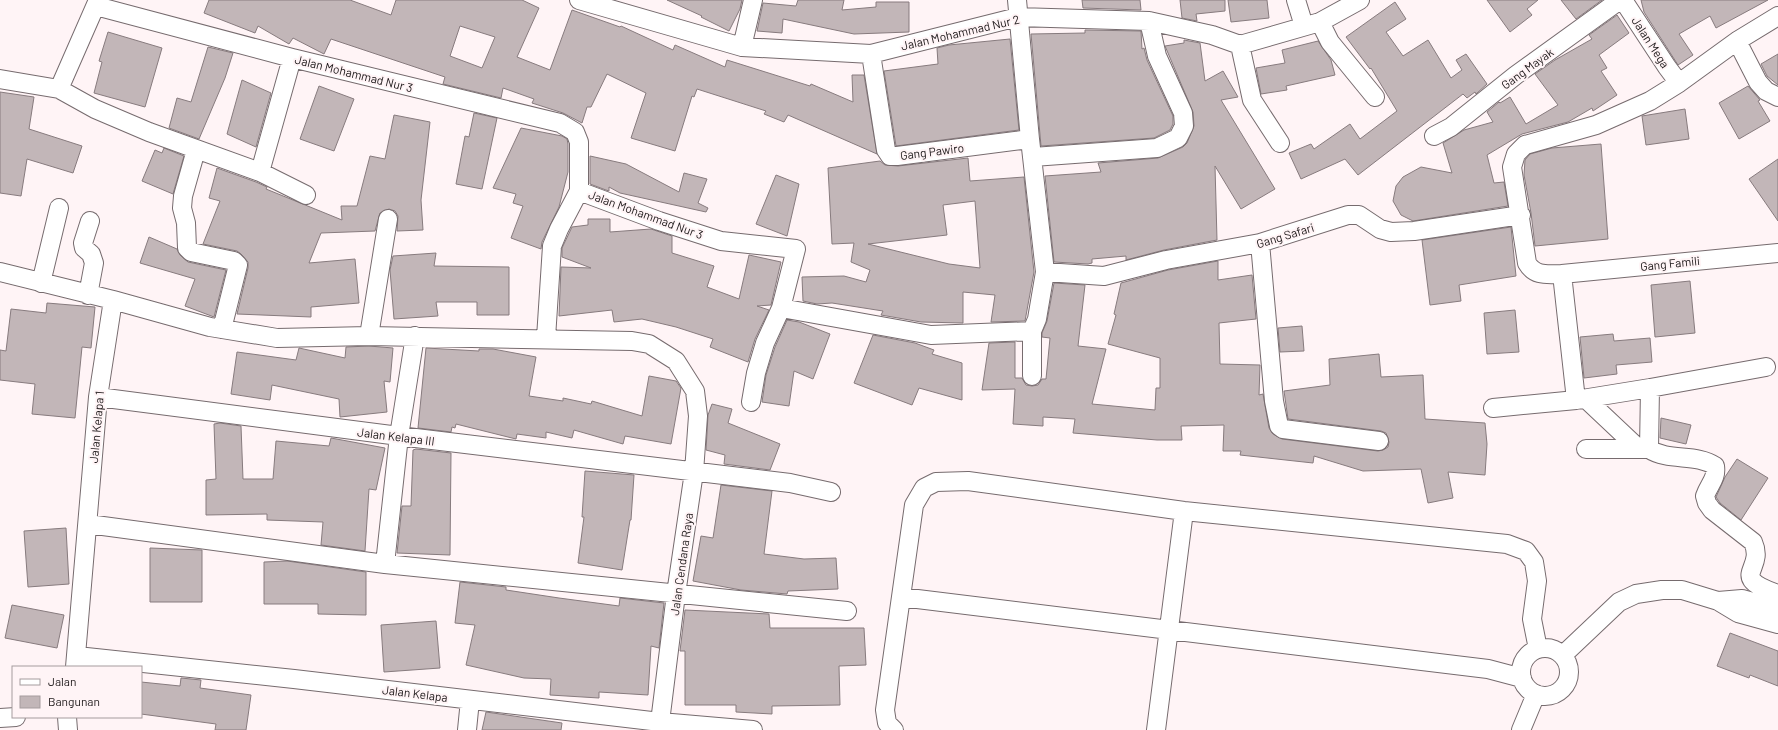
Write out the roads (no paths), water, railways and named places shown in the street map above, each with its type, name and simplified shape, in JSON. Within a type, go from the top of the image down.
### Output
[{"type":"street","name":"Jalan Mohammad Nur 2","points":[[579,0],[613,5],[742,47],[871,54],[1018,8],[1149,21],[1212,35],[1240,45]]},
{"type":"street","points":[[742,47],[753,0]]},
{"type":"street","points":[[1296,0],[1312,24],[1330,42],[1375,97]]},
{"type":"street","points":[[1280,143],[1252,100],[1240,45],[1312,24],[1360,0]]},
{"type":"street","name":"Gang Mayak","points":[[1434,136],[1451,127],[1516,75],[1620,0]]},
{"type":"street","name":"Jalan Mega","points":[[1623,0],[1679,83]]},
{"type":"street","points":[[59,89],[97,3]]},
{"type":"street","name":"Jalan Mohammad Nur 3","points":[[97,3],[292,58],[560,123],[575,132],[579,142],[579,190],[659,221],[720,240],[796,249],[781,308]]},
{"type":"street","points":[[1018,8],[1030,139],[1045,272],[1036,319],[1032,330],[1032,376]]},
{"type":"street","points":[[1520,215],[1512,167],[1516,154],[1520,148],[1540,140],[1596,125],[1650,101],[1679,83],[1737,41],[1778,16]]},
{"type":"street","points":[[1033,157],[1157,148],[1178,138],[1184,126],[1183,113],[1157,56],[1149,21]]},
{"type":"street","points":[[1737,41],[1758,82],[1766,91],[1778,97]]},
{"type":"street","name":"Gang Pawiro","points":[[871,54],[886,150],[890,156],[1030,139]]},
{"type":"street","points":[[260,172],[292,58]]},
{"type":"street","points":[[0,79],[59,89],[95,110],[196,150],[260,172],[306,195]]},
{"type":"street","points":[[196,150],[183,196],[182,208],[186,223],[187,248],[191,252],[234,260],[238,266],[222,329]]},
{"type":"street","points":[[546,338],[552,246],[579,190]]},
{"type":"street","points":[[41,283],[58,208]]},
{"type":"street","name":"Gang Safari","points":[[1045,272],[1104,276],[1166,260],[1260,243],[1348,215],[1359,215],[1380,229],[1391,232],[1414,231],[1520,215]]},
{"type":"street","name":"Gang Famili","points":[[1520,215],[1527,263],[1531,271],[1537,274],[1562,274],[1778,253]]},
{"type":"street","points":[[369,336],[388,218]]},
{"type":"street","points":[[88,294],[94,263],[91,254],[84,248],[83,244],[90,221]]},
{"type":"street","points":[[1260,243],[1274,401],[1279,426],[1283,429],[1380,441]]},
{"type":"street","points":[[1562,274],[1581,400],[1644,449]]},
{"type":"street","points":[[1,277],[41,283],[113,300]]},
{"type":"street","name":"Jalan Cendana Raya","points":[[113,300],[222,329],[277,338],[415,336],[632,341],[649,344],[676,361],[695,391],[698,416],[694,472],[659,726]]},
{"type":"street","name":"Jalan Kelapa 1","points":[[76,662],[98,396],[113,300]]},
{"type":"street","points":[[751,402],[756,373],[765,342],[781,308],[931,335],[1032,330]]},
{"type":"street","points":[[385,564],[399,436],[415,336]]},
{"type":"street","points":[[1493,408],[1581,400],[1766,367]]},
{"type":"street","points":[[1644,449],[1650,388]]},
{"type":"street","name":"Jalan Kelapa III","points":[[98,396],[399,436],[790,484],[831,492]]},
{"type":"street","points":[[1586,449],[1644,449],[1661,454],[1708,461],[1715,466],[1716,472],[1714,480],[1705,496],[1707,503],[1712,510],[1753,542],[1757,550],[1756,558],[1750,572],[1750,578],[1755,585],[1778,594]]},
{"type":"street","points":[[894,730],[887,723],[885,710],[914,505],[924,488],[936,482],[968,482],[1184,512],[1474,539],[1507,544],[1526,551],[1534,562],[1537,581],[1532,619],[1538,649]]},
{"type":"street","points":[[1156,730],[1184,512]]},
{"type":"street","points":[[88,524],[385,564],[847,611]]},
{"type":"street","points":[[1563,655],[1619,602],[1636,594],[1662,590],[1682,590],[1718,601],[1738,613],[1778,624]]},
{"type":"street","points":[[901,597],[1488,669],[1522,678]]},
{"type":"street","points":[[1718,601],[1742,599],[1778,609]]},
{"type":"street","points":[[1552,648],[1563,655],[1568,662],[1568,680],[1564,687],[1553,694],[1536,694],[1526,686],[1522,678],[1521,670],[1524,661],[1531,653],[1538,649],[1552,648]]},
{"type":"street","name":"Jalan Kelapa","points":[[76,662],[117,666]]},
{"type":"street","name":"Jalan Kelapa","points":[[142,668],[470,700],[659,726],[754,730]]},
{"type":"street","points":[[1521,730],[1536,694]]},
{"type":"street","points":[[467,730],[470,700]]},
{"type":"street","points":[[0,718],[12,717]]},
{"type":"street","points":[[67,718],[68,730]]}]
